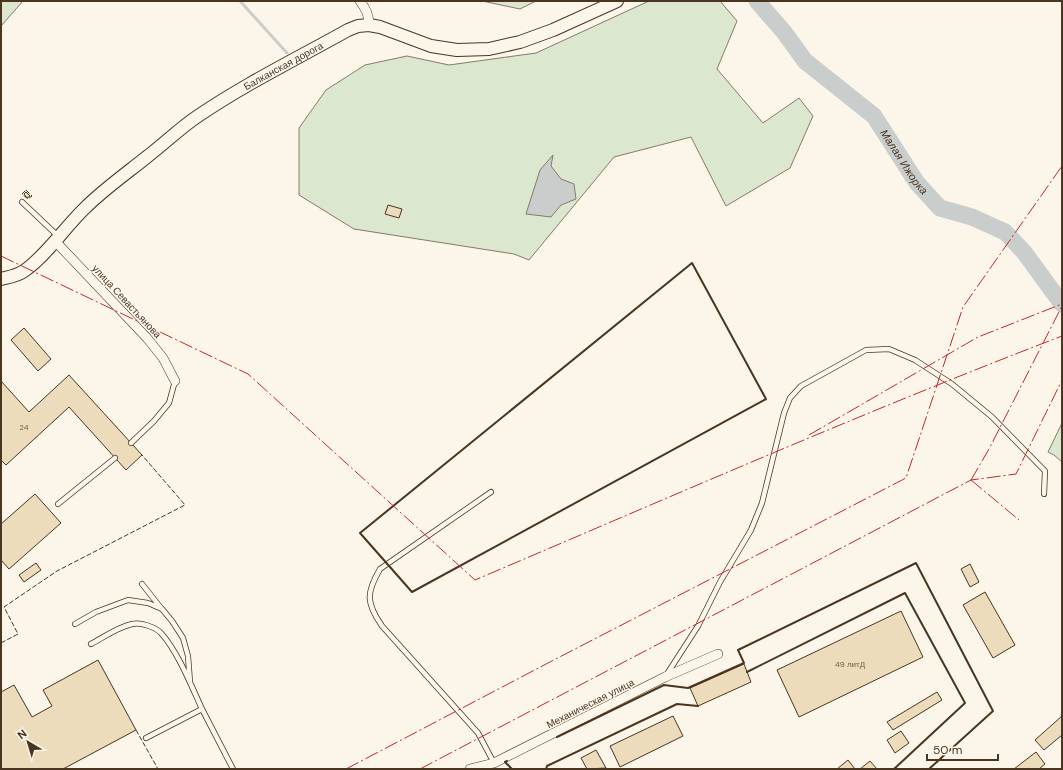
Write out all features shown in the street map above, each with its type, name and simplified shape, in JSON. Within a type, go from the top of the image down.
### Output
[{"type":"street","points":[[360,1],[366,9],[369,17],[369,25]]},
{"type":"street","name":"Балканская дорога","points":[[1,279],[13,277],[23,272],[57,239],[85,208],[113,183],[148,157],[196,117],[220,101],[348,30],[358,26],[369,25],[380,27],[431,46],[457,50],[489,49],[520,42],[553,30],[617,1]]},
{"type":"street","name":"улица Севастьянова","points":[[57,239],[147,338],[163,358],[175,381]]},
{"type":"street","name":"Механическая улица","points":[[470,769],[497,766],[665,677],[718,654]]},
{"type":"lane","points":[[22,202],[57,239]]},
{"type":"lane","points":[[665,677],[698,626],[720,582],[751,530],[762,503],[784,413],[790,398],[801,386],[866,350],[889,349],[915,360],[952,384],[986,412],[1045,471],[1044,494]]},
{"type":"lane","points":[[131,443],[154,422],[169,403],[175,381]]},
{"type":"lane","points":[[58,504],[115,458]]},
{"type":"lane","points":[[491,492],[380,569],[372,582],[370,593],[371,605],[382,626],[478,733],[497,766]]},
{"type":"lane","points":[[142,584],[172,621],[183,638],[188,656],[190,682]]},
{"type":"lane","points":[[75,624],[96,612],[128,600],[148,603],[162,609]]},
{"type":"lane","points":[[91,644],[134,623],[146,625],[160,632],[172,648],[233,769]]},
{"type":"lane","points":[[146,738],[202,709]]},
{"type":"green space","points":[[1,1],[23,1],[1,26]]},
{"type":"green space","points":[[482,1],[536,1],[520,9]]},
{"type":"green space","points":[[649,1],[720,1],[737,21],[717,69],[763,123],[799,98],[813,116],[790,168],[726,206],[691,137],[614,157],[529,260],[514,254],[354,229],[299,195],[299,128],[326,90],[365,65],[407,56],[449,65],[536,53]]},
{"type":"green space","points":[[1062,423],[1062,462],[1048,452]]},
{"type":"shaded area","points":[[553,155],[551,166],[561,179],[574,184],[576,199],[561,205],[551,217],[526,214],[540,170]]},
{"type":"building","points":[[26,192],[30,196],[27,198],[24,194]]},
{"type":"building","points":[[388,205],[402,209],[399,218],[385,214]]},
{"type":"building","points":[[24,328],[51,359],[38,371],[11,340]]},
{"type":"building","points":[[69,375],[142,455],[126,470],[69,407],[6,465],[1,460],[1,381],[29,412]]},
{"type":"building","points":[[35,494],[61,523],[9,569],[1,560],[1,524]]},
{"type":"building","points":[[36,563],[41,570],[24,582],[19,575]]},
{"type":"building","points":[[970,564],[979,582],[970,587],[961,569]]},
{"type":"building","points":[[985,592],[1015,645],[993,658],[963,605]]},
{"type":"building","points":[[901,611],[923,657],[799,717],[777,670]]},
{"type":"building","points":[[98,660],[136,730],[63,769],[1,769],[1,692],[14,685],[32,717],[52,706],[43,690]]},
{"type":"building","points":[[744,664],[751,682],[698,706],[690,688]]},
{"type":"building","points":[[937,692],[942,700],[893,730],[887,722]]},
{"type":"building","points":[[673,716],[683,736],[620,767],[610,746]]},
{"type":"building","points":[[1062,716],[1062,735],[1044,750],[1035,740]]},
{"type":"building","points":[[901,731],[909,743],[895,753],[887,740]]},
{"type":"building","points":[[596,750],[606,768],[587,769],[581,758]]},
{"type":"building","points":[[1036,752],[1045,764],[1039,769],[1014,769]]},
{"type":"building","points":[[848,760],[855,769],[837,769]]},
{"type":"building","points":[[870,761],[877,769],[860,769]]},
{"type":"waterway","points":[[240,1],[287,53]]},
{"type":"waterway","name":"Малая Ижорка","points":[[757,1],[784,32],[805,61],[874,116],[917,183],[940,208],[972,217],[1005,232],[1024,252],[1062,304]]},
{"type":"fence","points":[[26,190],[32,196],[28,199],[22,194],[26,190]]},
{"type":"fence","points":[[1,643],[18,634],[4,607],[57,571],[185,505],[142,455]]},
{"type":"fence","points":[[136,730],[158,769]]},
{"type":"wall","points":[[692,263],[766,399],[412,592],[360,533],[692,263]]},
{"type":"wall","points":[[557,737],[664,685],[688,688],[744,663],[738,650],[916,563],[993,711],[929,769]]},
{"type":"wall","points":[[747,672],[905,593],[965,703],[894,769]]},
{"type":"wall","points":[[546,769],[547,766],[677,704],[698,706]]},
{"type":"wall","points":[[507,761],[505,762],[512,769]]},
{"type":"power","points":[[346,769],[906,478],[963,307],[1062,166]]},
{"type":"power","points":[[1,256],[248,374],[475,580],[694,486],[914,395],[1062,336]]},
{"type":"power","points":[[809,435],[978,337],[1062,304]]},
{"type":"power","points":[[971,480],[989,449],[1062,306]]},
{"type":"power","points":[[420,769],[971,480],[1016,474],[1062,380]]},
{"type":"power","points":[[971,480],[1019,520]]}]
